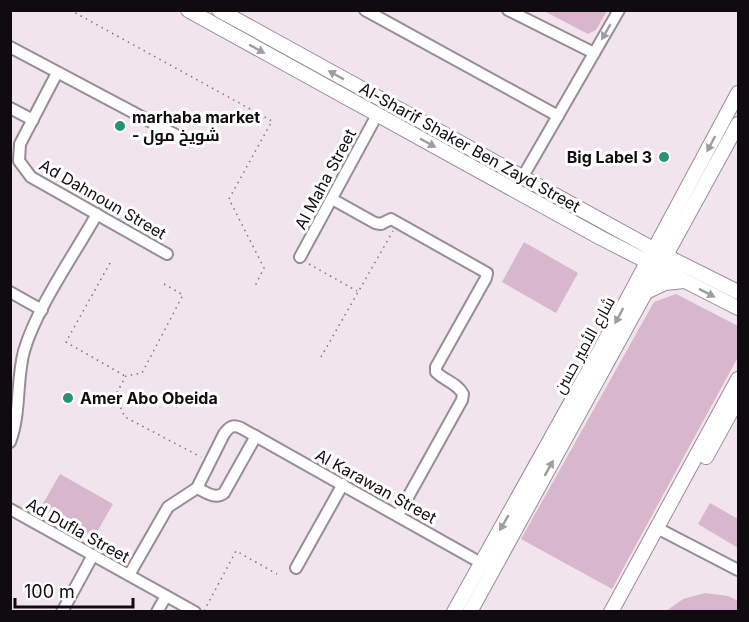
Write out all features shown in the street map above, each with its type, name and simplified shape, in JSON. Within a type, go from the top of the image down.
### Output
[{"type":"main road","name":"Al-Sharif Shaker Ben Zayd Street","points":[[188,10],[377,114],[522,178],[627,235],[656,259]]},
{"type":"main road","name":"Al-Sharif Shaker Ben Zayd Street","points":[[219,10],[618,247],[656,259],[687,275],[738,308]]},
{"type":"main road","points":[[227,32],[234,19]]},
{"type":"main road","name":"شارع الأمير حسن","points":[[470,612],[529,492],[672,230],[738,93]]},
{"type":"main road","name":"شارع الأمير حسن","points":[[672,230],[723,153],[738,124]]},
{"type":"main road","points":[[618,247],[631,263],[642,288],[665,284],[687,275],[672,230],[637,236],[627,235]]},
{"type":"main road","name":"Al-Sharif Shaker Ben Zayd Street","points":[[687,275],[738,292]]},
{"type":"main road","points":[[621,612],[738,379]]},
{"type":"main road","points":[[611,612],[661,530],[734,420],[738,399]]},
{"type":"main road","name":"شارع الأمير حسن","points":[[454,612],[481,562],[529,492]]},
{"type":"street","points":[[365,10],[558,116]]},
{"type":"street","points":[[508,10],[594,53]]},
{"type":"street","points":[[522,178],[619,10]]},
{"type":"street","points":[[10,47],[187,141]]},
{"type":"street","name":"Ad Dahnoun Street","points":[[57,73],[20,144],[18,161],[30,177],[167,254]]},
{"type":"street","points":[[10,108],[33,120]]},
{"type":"street","name":"Al Maha Street","points":[[304,261],[332,199],[377,114]]},
{"type":"street","points":[[723,153],[738,145]]},
{"type":"street","points":[[332,199],[375,223],[381,224],[391,219],[487,273],[436,367],[436,372],[440,376],[460,388],[464,394],[462,400],[398,515]]},
{"type":"street","points":[[10,442],[15,429],[23,355],[32,329],[97,214]]},
{"type":"street","points":[[10,292],[42,310]]},
{"type":"street","name":"Al Karawan Street","points":[[197,488],[230,428],[236,426],[481,562]]},
{"type":"street","points":[[129,575],[168,507],[197,488],[218,497],[224,493],[256,436]]},
{"type":"street","points":[[296,568],[343,484]]},
{"type":"street","name":"Ad Dufla Street","points":[[10,509],[195,612]]},
{"type":"street","points":[[661,530],[738,570]]},
{"type":"street","points":[[62,612],[93,555]]},
{"type":"street","points":[[157,612],[166,596]]},
{"type":"path","points":[[70,10],[272,121],[229,199],[264,268],[255,286]]},
{"type":"path","points":[[321,357],[398,223]]},
{"type":"path","points":[[304,261],[358,292]]},
{"type":"path","points":[[110,263],[66,342],[126,376],[142,374],[183,296],[164,284]]},
{"type":"path","points":[[126,376],[115,396],[125,417],[210,462]]},
{"type":"path","points":[[204,612],[236,551],[277,574]]},
{"type":"shaded area","points":[[544,11],[607,11],[596,30],[588,34]]},
{"type":"shaded area","points":[[524,242],[578,273],[556,313],[502,282]]},
{"type":"shaded area","points":[[676,294],[738,326],[738,357],[612,589],[521,539],[654,302]]},
{"type":"shaded area","points":[[60,474],[113,504],[94,537],[41,507]]},
{"type":"shaded area","points":[[710,503],[738,519],[738,548],[698,524]]},
{"type":"shaded area","points":[[705,593],[728,596],[738,601],[738,611],[666,611],[683,599]]},
{"type":"place","name":"marhaba market - شويخ مول","points":[[120,126]]},
{"type":"place","name":"Big Label 3","points":[[664,157]]},
{"type":"place","name":"Amer Abo Obeida","points":[[68,398]]}]
